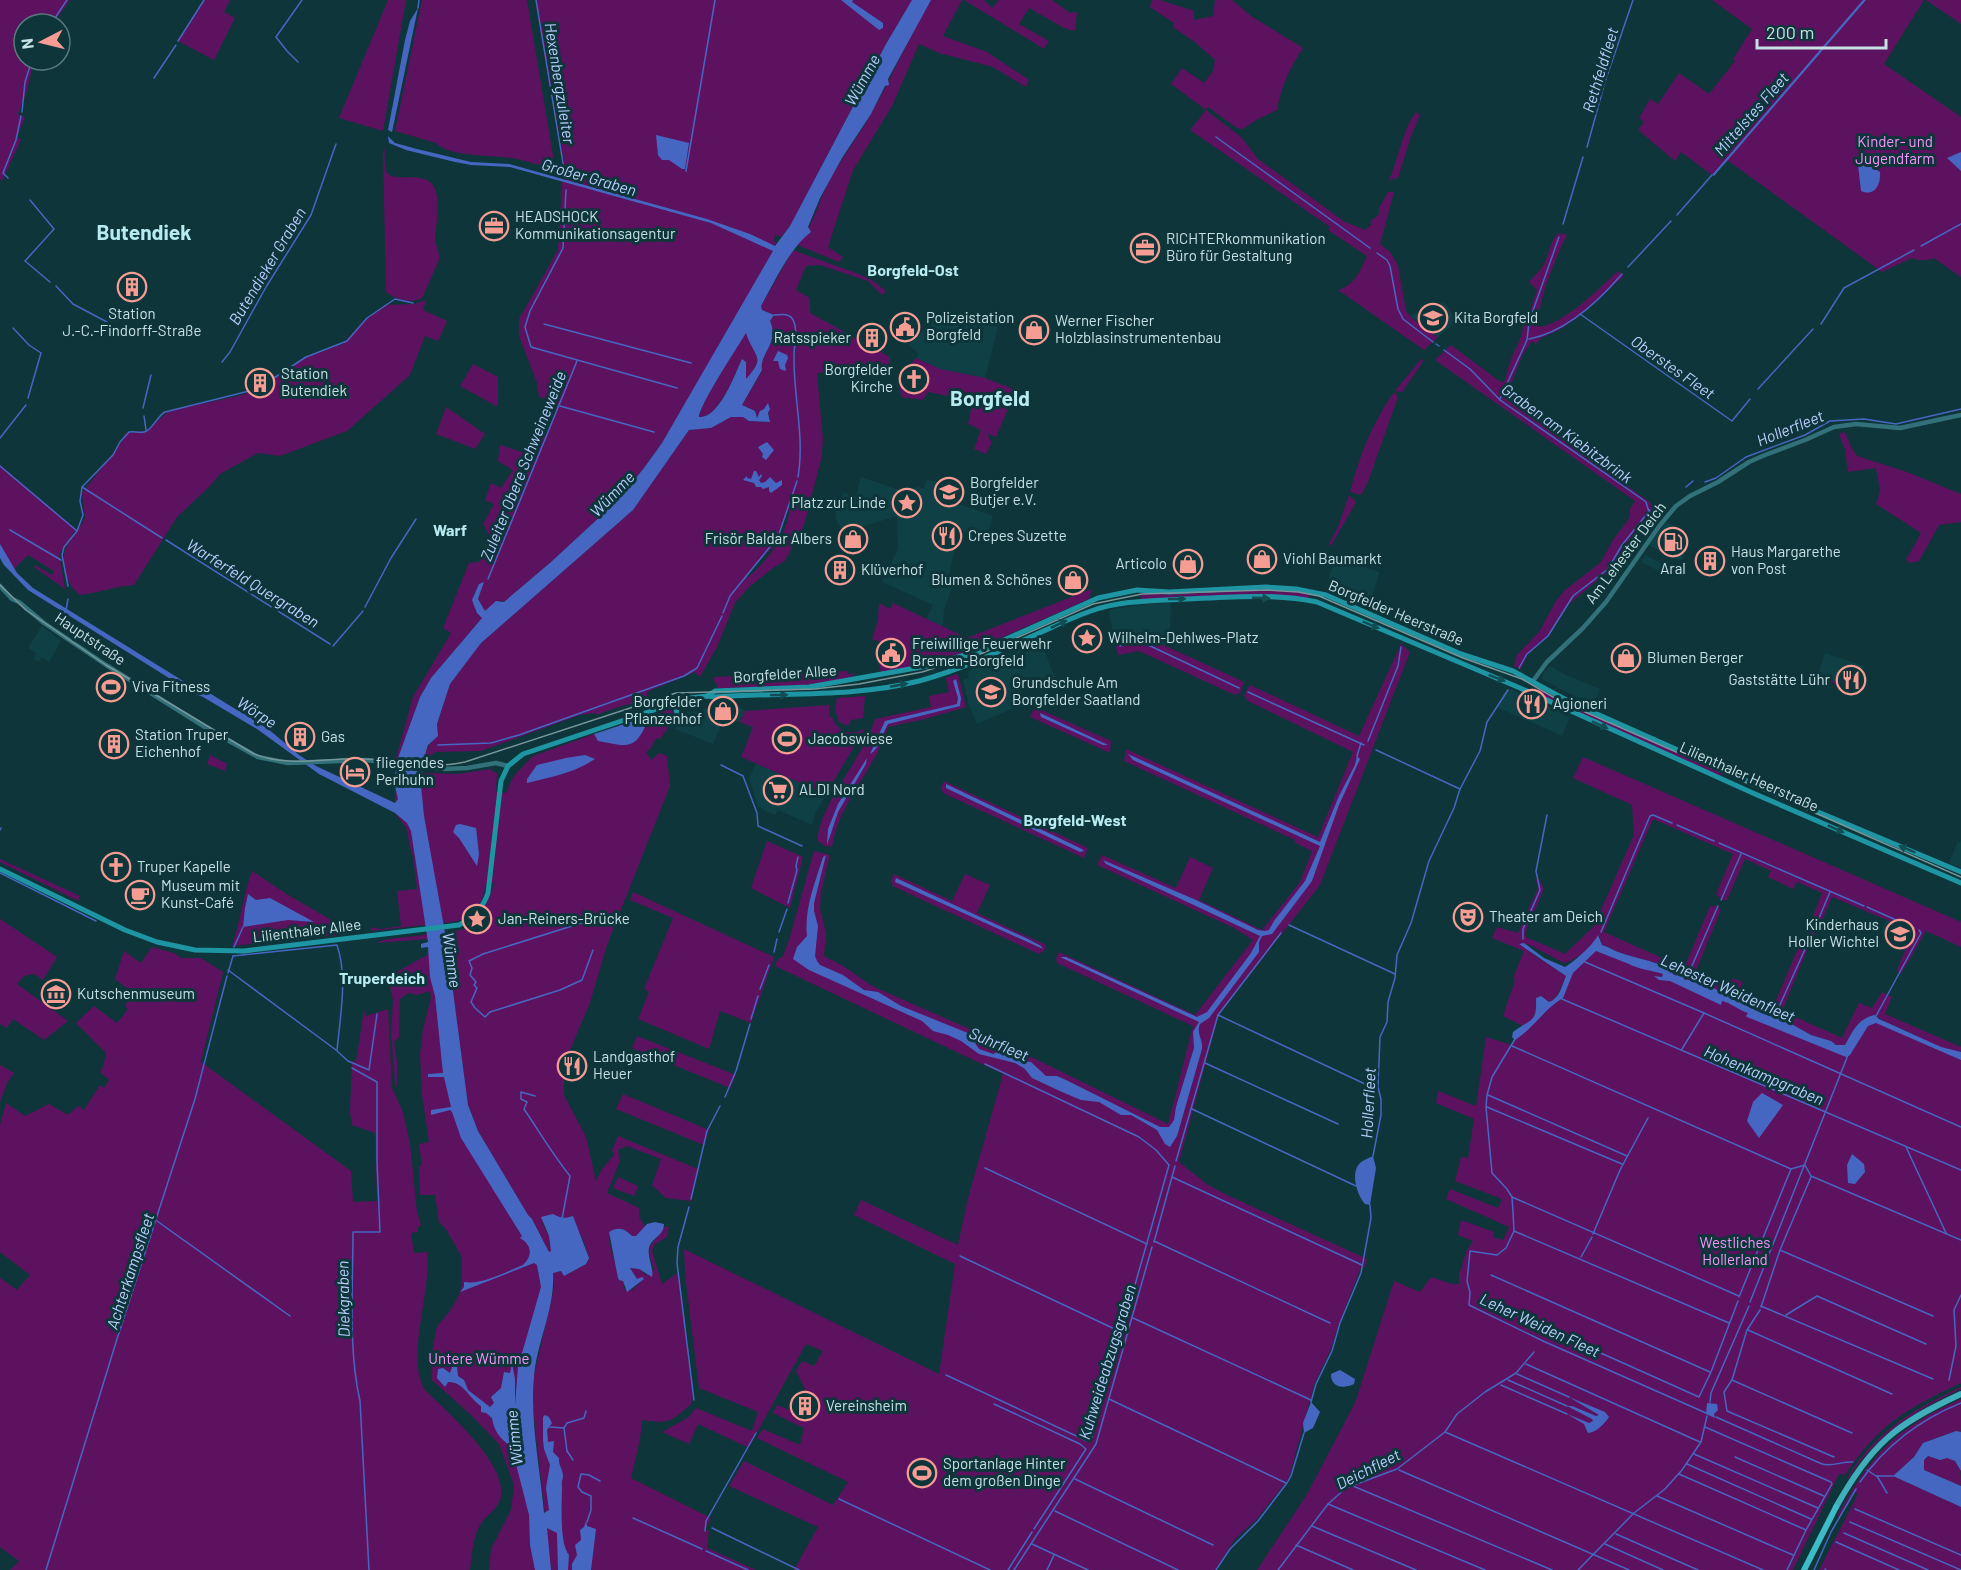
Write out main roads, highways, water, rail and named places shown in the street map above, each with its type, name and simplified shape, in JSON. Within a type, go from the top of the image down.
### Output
[{"type":"highway","points":[[1804,1570],[1836,1507]]},
{"type":"main road","name":"Borgfelder Heerstraße","points":[[1100,597],[1137,590],[1190,592],[1282,588],[1314,592],[1362,610],[1461,654],[1513,671],[1533,681]]},
{"type":"main road","points":[[1100,597],[1101,608]]},
{"type":"main road","name":"Borgfelder Allee","points":[[707,696],[715,691],[809,687],[927,666],[982,650],[1100,597]]},
{"type":"main road","name":"Borgfelder Heerstraße","points":[[1101,608],[1153,600],[1222,597],[1287,598],[1312,601],[1528,691]]},
{"type":"main road","name":"Borgfelder Allee","points":[[508,766],[523,754],[671,703],[707,696],[810,694],[870,690],[901,685],[976,662],[1077,616],[1101,608]]},
{"type":"main road","name":"Lilienthaler Heerstraße","points":[[1533,681],[1570,702],[1799,804],[1961,872]]},
{"type":"main road","name":"Lilienthaler Heerstraße","points":[[1528,691],[1755,794],[1961,883]]},
{"type":"main road","points":[[671,703],[676,708],[677,714]]},
{"type":"main road","name":"Lilienthaler Allee","points":[[0,869],[125,930],[157,942],[188,949],[244,951],[450,926],[466,921],[480,910],[488,893],[499,792],[508,766]]},
{"type":"main road","points":[[1836,1507],[1860,1469],[1886,1439],[1911,1419],[1961,1394]]},
{"type":"water","points":[[841,0],[853,0],[852,2],[883,23],[883,28],[879,30]]},
{"type":"water","name":"Wümme","points":[[912,0],[931,0],[888,79],[889,85],[885,86],[871,114],[842,158],[820,198],[808,227],[811,232],[789,256],[761,306],[762,310],[774,315],[770,321],[773,336],[763,358],[762,370],[742,405],[755,411],[757,418],[768,403],[770,422],[731,417],[711,428],[689,430],[633,510],[481,643],[450,684],[437,724],[438,736],[428,745],[426,751],[421,785],[424,816],[446,938],[468,1105],[478,1131],[532,1219],[549,1252],[551,1251],[549,1236],[541,1217],[553,1214],[563,1218],[573,1216],[589,1258],[586,1264],[564,1276],[561,1271],[553,1273],[549,1312],[536,1363],[533,1410],[544,1513],[549,1510],[546,1488],[550,1465],[543,1440],[543,1417],[545,1415],[552,1423],[547,1430],[548,1442],[554,1441],[553,1452],[559,1458],[563,1474],[562,1532],[569,1555],[568,1570],[558,1570],[557,1533],[547,1528],[551,1570],[535,1570],[530,1545],[529,1515],[516,1464],[516,1449],[500,1436],[492,1418],[481,1412],[481,1406],[462,1387],[448,1382],[445,1387],[437,1378],[438,1369],[443,1368],[450,1373],[452,1367],[457,1367],[458,1376],[464,1380],[468,1390],[490,1407],[494,1403],[491,1397],[501,1388],[504,1372],[510,1373],[512,1363],[515,1379],[515,1405],[518,1367],[541,1287],[537,1265],[534,1263],[460,1292],[464,1287],[464,1282],[486,1280],[523,1265],[530,1251],[461,1138],[452,1112],[450,1110],[431,1115],[431,1110],[451,1107],[444,1077],[428,1077],[428,1074],[443,1073],[428,947],[421,948],[421,944],[428,942],[411,831],[407,823],[395,813],[319,774],[257,729],[193,693],[28,590],[4,565],[0,558],[0,544],[17,573],[33,588],[188,684],[211,694],[254,719],[316,766],[395,803],[398,799],[394,782],[398,758],[420,697],[431,678],[482,618],[477,613],[472,600],[479,584],[484,582],[478,599],[485,611],[496,601],[504,602],[617,501],[662,443],[773,251],[711,223],[510,167],[471,165],[406,150],[389,143],[388,136],[395,143],[417,149],[471,162],[509,164],[707,219],[750,234],[775,246],[790,226],[886,44]],"holes":[[[746,333],[757,357],[756,366],[746,379],[746,362],[742,359],[720,403],[706,416],[699,417],[712,389]]]},
{"type":"water","points":[[1863,0],[1866,0],[1714,176],[1712,175]]},
{"type":"water","points":[[418,8],[392,132],[388,130],[405,40],[410,21]]},
{"type":"water","points":[[656,135],[689,143],[685,169],[669,160],[662,160],[658,155]]},
{"type":"water","points":[[1961,152],[1961,171],[1947,158]]},
{"type":"water","points":[[1864,162],[1880,172],[1878,185],[1870,192],[1861,191],[1858,165]]},
{"type":"water","points":[[778,351],[787,355],[786,371],[780,369],[778,361],[773,361]]},
{"type":"water","points":[[767,442],[774,450],[766,460],[762,457],[763,454],[758,447]]},
{"type":"water","points":[[754,471],[759,477],[761,474],[759,480],[761,483],[770,477],[776,483],[782,480],[782,485],[771,493],[769,487],[763,489],[743,480],[747,476],[751,479]]},
{"type":"water","points":[[956,679],[961,698],[960,706],[888,724],[879,745],[870,754],[885,721],[957,704],[958,698],[953,681]]},
{"type":"water","points":[[624,707],[644,710],[648,720],[639,737],[634,742],[623,745],[598,741],[594,734],[598,714]]},
{"type":"water","points":[[1040,713],[1108,745],[1103,745],[1041,717]]},
{"type":"water","points":[[1128,754],[1320,842],[1357,756],[1360,759],[1339,805],[1312,881],[1272,934],[1262,936],[1259,942],[1259,952],[1209,1018],[1200,1024],[1202,1049],[1177,1136],[1170,1147],[1165,1144],[1157,1130],[1131,1115],[1121,1115],[1099,1102],[1081,1100],[1062,1092],[1032,1078],[1025,1069],[1015,1063],[979,1054],[961,1041],[933,1031],[922,1021],[809,970],[793,959],[797,947],[807,936],[807,916],[811,896],[823,857],[826,855],[814,903],[818,926],[815,956],[820,965],[843,975],[864,990],[878,992],[901,1006],[1000,1046],[1009,1057],[1031,1062],[1046,1076],[1057,1076],[1160,1127],[1169,1127],[1174,1120],[1194,1048],[1193,1032],[1199,1022],[1060,957],[1066,957],[1197,1017],[1207,1012],[1251,953],[1260,936],[1106,864],[1103,860],[1196,900],[1258,930],[1265,931],[1269,930],[1305,881],[1320,846],[1133,760]],"holes":[[[978,1041],[997,1048],[997,1052],[993,1054],[979,1049],[975,1043]]]},
{"type":"water","points":[[585,755],[595,759],[571,771],[527,783],[527,779],[537,765]]},
{"type":"water","points":[[867,758],[866,764],[838,812],[827,845],[828,829],[838,804]]},
{"type":"water","points":[[946,784],[1084,851],[1080,852],[946,788]]},
{"type":"water","points":[[456,825],[476,828],[479,854],[477,866],[453,832]]},
{"type":"water","points":[[896,878],[1028,939],[1043,949],[895,882]]},
{"type":"water","points":[[248,894],[256,900],[270,898],[314,922],[288,920],[243,927]]},
{"type":"water","points":[[1598,935],[1602,945],[1657,963],[1674,975],[1707,985],[1759,1012],[1777,1016],[1811,1035],[1831,1041],[1836,1045],[1845,1045],[1860,1022],[1875,1015],[1879,1019],[1941,1047],[1961,1052],[1961,1060],[1876,1023],[1868,1026],[1850,1055],[1846,1057],[1747,1017],[1748,1013],[1729,1003],[1722,1001],[1721,1005],[1654,976],[1662,977],[1663,974],[1635,967],[1596,951],[1573,973],[1563,998],[1515,1040],[1512,1037],[1513,1032],[1532,1020],[1534,1016],[1536,998],[1541,996],[1549,1002],[1555,998],[1566,976],[1519,944],[1524,943],[1544,958],[1565,967]]},
{"type":"water","points":[[1762,1093],[1783,1105],[1759,1138],[1747,1121],[1753,1102]]},
{"type":"water","points":[[1852,1154],[1864,1164],[1865,1172],[1855,1184],[1848,1183],[1847,1165]]},
{"type":"water","points":[[1373,1156],[1376,1168],[1370,1205],[1365,1204],[1357,1190],[1355,1172],[1360,1163]]},
{"type":"water","points":[[655,1222],[664,1224],[662,1231],[649,1248],[652,1277],[639,1269],[630,1268],[637,1279],[642,1277],[644,1279],[627,1292],[623,1281],[618,1278],[609,1232],[622,1229],[636,1236],[647,1224]]},
{"type":"water","points":[[1340,1370],[1355,1379],[1354,1384],[1346,1387],[1335,1385],[1331,1374]]},
{"type":"water","points":[[1569,1397],[1605,1412],[1609,1417],[1597,1430],[1588,1433],[1584,1424],[1567,1414],[1589,1423],[1593,1421],[1592,1419],[1567,1406],[1599,1415]]},
{"type":"water","points":[[1311,1402],[1320,1412],[1313,1428],[1304,1433],[1303,1423]]},
{"type":"water","points":[[1707,1403],[1717,1404],[1718,1410],[1714,1414],[1715,1418],[1706,1414]]},
{"type":"water","points":[[1956,1431],[1961,1432],[1961,1471],[1955,1461],[1928,1456],[1924,1460],[1924,1470],[1961,1486],[1961,1507],[1893,1476],[1914,1457],[1923,1443]]},
{"type":"water","points":[[586,1521],[587,1526],[596,1529],[591,1570],[572,1570],[572,1564],[577,1555],[575,1545],[581,1540],[580,1530]]},
{"type":"waterway","points":[[59,12],[67,0]]},
{"type":"waterway","points":[[178,41],[204,0]]},
{"type":"waterway","points":[[298,62],[276,37],[302,0]]},
{"type":"waterway","name":"Großer Graben","points":[[418,8],[419,0]]},
{"type":"waterway","name":"Hexenbergzuleiter","points":[[536,0],[564,169]]},
{"type":"waterway","points":[[686,171],[715,0]]},
{"type":"waterway","name":"Rethfeldfleet","points":[[1587,147],[1605,82],[1633,0]]},
{"type":"waterway","points":[[154,78],[176,45]]},
{"type":"waterway","points":[[22,112],[28,72]]},
{"type":"waterway","points":[[8,178],[3,173],[16,140],[21,116]]},
{"type":"waterway","name":"Graben am Kiebitzbrink","points":[[1216,137],[1370,248]]},
{"type":"waterway","name":"Butendieker Graben","points":[[222,362],[311,215],[336,144]]},
{"type":"waterway","name":"Rethfeldfleet","points":[[1563,224],[1583,157]]},
{"type":"waterway","name":"Mittelstes Fleet","points":[[1677,215],[1712,175]]},
{"type":"waterway","name":"Zuleiter Obere Schweineweide","points":[[566,190],[563,248],[530,311],[525,327],[531,347],[677,388]]},
{"type":"waterway","points":[[30,200],[54,229],[25,261],[50,282]]},
{"type":"waterway","name":"Mittelstes Fleet","points":[[1628,267],[1671,221]]},
{"type":"waterway","name":"Oberstes Fleet","points":[[1921,246],[1961,224]]},
{"type":"waterway","name":"Rethfeldfleet","points":[[1500,399],[1527,340],[1529,322],[1559,237]]},
{"type":"waterway","name":"Oberstes Fleet","points":[[1821,324],[1844,288],[1914,250]]},
{"type":"waterway","name":"Graben am Kiebitzbrink","points":[[1377,253],[1387,260],[1390,266],[1398,309],[1403,319],[1433,342]]},
{"type":"waterway","name":"Mittelstes Fleet","points":[[1529,339],[1556,330],[1568,323],[1592,305],[1622,274]]},
{"type":"waterway","points":[[56,286],[73,304],[107,322]]},
{"type":"waterway","points":[[68,586],[62,555],[64,547],[77,531],[83,515],[80,501],[82,487],[113,455],[129,432],[147,431],[165,412],[257,389],[306,357],[347,341],[367,318],[395,299],[413,303]]},
{"type":"waterway","name":"Oberstes Fleet","points":[[1580,314],[1732,421],[1750,399]]},
{"type":"waterway","points":[[774,315],[788,316],[793,319],[795,326],[794,370],[800,431],[798,477]]},
{"type":"waterway","points":[[111,321],[145,316]]},
{"type":"waterway","points":[[544,324],[691,363]]},
{"type":"waterway","points":[[13,328],[29,345],[41,353],[28,398]]},
{"type":"waterway","name":"Oberstes Fleet","points":[[1758,389],[1813,329]]},
{"type":"waterway","name":"Graben am Kiebitzbrink","points":[[1444,350],[1470,369],[1500,400],[1646,502],[1649,512]]},
{"type":"waterway","name":"Zuleiter Obere Schweineweide","points":[[488,579],[577,361]]},
{"type":"waterway","points":[[143,408],[151,375]]},
{"type":"waterway","points":[[0,438],[26,405]]},
{"type":"waterway","points":[[560,406],[654,432]]},
{"type":"waterway","name":"Hollerfleet","points":[[1705,482],[1716,478],[1746,457],[1805,435],[1830,421],[1864,419],[1896,424],[1961,409]]},
{"type":"waterway","points":[[144,416],[146,430]]},
{"type":"waterway","points":[[0,466],[77,531]]},
{"type":"waterway","points":[[723,613],[730,596],[778,537],[797,481]]},
{"type":"waterway","name":"Hollerfleet","points":[[1686,487],[1693,481]]},
{"type":"waterway","name":"Warferfeld Quergraben","points":[[82,487],[162,538]]},
{"type":"waterway","name":"Hollerfleet","points":[[1519,668],[1527,654],[1548,636],[1573,596],[1608,569],[1622,545],[1650,510]]},
{"type":"waterway","name":"Warferfeld Quergraben","points":[[365,607],[391,558],[416,519]]},
{"type":"waterway","points":[[10,530],[61,560]]},
{"type":"waterway","name":"Warferfeld Quergraben","points":[[166,540],[330,644]]},
{"type":"waterway","points":[[66,610],[68,599]]},
{"type":"waterway","name":"Warferfeld Quergraben","points":[[333,646],[363,611]]},
{"type":"waterway","points":[[438,745],[491,743],[684,676],[697,668],[722,616]]},
{"type":"waterway","points":[[1120,646],[1135,642],[1144,643],[1239,688]]},
{"type":"waterway","points":[[1368,741],[1398,666],[1401,647]]},
{"type":"waterway","name":"Hollerfleet","points":[[1373,1156],[1381,1115],[1378,1087],[1380,1037],[1387,1022],[1388,1002],[1395,978],[1397,955],[1411,923],[1429,861],[1454,808],[1460,789],[1480,751],[1487,722],[1508,690]]},
{"type":"waterway","points":[[1248,692],[1364,745]]},
{"type":"waterway","name":"Suhrfleet","points":[[1357,756],[1361,743]]},
{"type":"waterway","points":[[1376,750],[1460,789]]},
{"type":"waterway","points":[[721,765],[743,776],[757,813],[758,826],[802,846]]},
{"type":"waterway","points":[[1523,939],[1523,929],[1540,890],[1536,871],[1547,815]]},
{"type":"waterway","points":[[1601,932],[1650,816],[1653,815],[1672,823]]},
{"type":"waterway","points":[[1677,825],[1714,841]]},
{"type":"waterway","points":[[1719,843],[1864,906]]},
{"type":"waterway","points":[[1721,900],[1741,854]]},
{"type":"waterway","points":[[788,903],[798,857]]},
{"type":"waterway","points":[[0,873],[96,921]]},
{"type":"waterway","points":[[1811,937],[1830,892]]},
{"type":"waterway","name":"Lehester Weidenfleet","points":[[1691,968],[1718,906]]},
{"type":"waterway","points":[[1867,907],[1914,928]]},
{"type":"waterway","points":[[779,932],[787,909]]},
{"type":"waterway","name":"Wümme","points":[[591,920],[483,954],[469,961],[472,968],[470,975],[476,982],[474,985],[477,988],[471,1002],[485,1017],[490,1012],[560,990],[582,980],[593,950]]},
{"type":"waterway","points":[[1289,925],[1395,974]]},
{"type":"waterway","name":"Achterkampsfleet","points":[[234,947],[243,927]]},
{"type":"waterway","points":[[1876,1016],[1921,933],[1919,930]]},
{"type":"waterway","name":"Kuhweideabzugsgraben","points":[[1176,1161],[1218,1015],[1281,933]]},
{"type":"waterway","points":[[774,952],[777,939]]},
{"type":"waterway","points":[[233,956],[337,945],[343,984],[337,1051],[348,1061],[369,1070],[377,1014]]},
{"type":"waterway","name":"Lehester Weidenfleet","points":[[1779,1007],[1806,947]]},
{"type":"waterway","name":"Achterkampsfleet","points":[[228,973],[233,956]]},
{"type":"waterway","points":[[1585,962],[1961,1127]]},
{"type":"waterway","points":[[760,989],[769,965]]},
{"type":"waterway","points":[[228,970],[336,1050]]},
{"type":"waterway","name":"Achterkampsfleet","points":[[46,1570],[117,1339],[195,1099],[227,976]]},
{"type":"waterway","points":[[751,1019],[758,996]]},
{"type":"waterway","name":"Hohenkampgraben","points":[[1562,999],[1961,1170]]},
{"type":"waterway","points":[[1682,1049],[1704,1013]]},
{"type":"waterway","points":[[1218,1015],[1365,1084],[1377,1087]]},
{"type":"waterway","points":[[725,1097],[736,1071],[750,1024]]},
{"type":"waterway","name":"Leher Weiden Fleet","points":[[1515,1039],[1492,1077],[1486,1107],[1492,1173],[1512,1197],[1514,1231],[1506,1248],[1497,1255],[1470,1251],[1467,1281],[1470,1292],[1469,1305],[1543,1341],[1706,1413]]},
{"type":"waterway","points":[[1512,1046],[1791,1169],[1805,1165],[1811,1176],[1961,1240]]},
{"type":"waterway","points":[[1750,1302],[1848,1055]]},
{"type":"waterway","points":[[1205,1063],[1338,1124]]},
{"type":"waterway","points":[[946,1375],[1087,1441],[1091,1440],[1169,1165],[1156,1150],[1139,1137],[985,1064]]},
{"type":"waterway","name":"Diekgraben","points":[[352,1068],[377,1082],[380,1232],[353,1232],[353,1339],[360,1401],[369,1570]]},
{"type":"waterway","points":[[535,1096],[521,1092],[521,1099],[527,1102],[524,1109],[570,1176],[562,1219]]},
{"type":"waterway","points":[[1488,1095],[1627,1156]]},
{"type":"waterway","points":[[691,1199],[707,1131],[720,1106]]},
{"type":"waterway","points":[[1487,1107],[1622,1164]]},
{"type":"waterway","points":[[1192,1109],[1356,1186]]},
{"type":"waterway","points":[[1593,1234],[1620,1170],[1648,1118]]},
{"type":"waterway","points":[[1906,1147],[1946,1233]]},
{"type":"waterway","name":"Kuhweideabzugsgraben","points":[[1154,1242],[1175,1166]]},
{"type":"waterway","points":[[985,1168],[1147,1244]]},
{"type":"waterway","points":[[1739,1297],[1791,1169]]},
{"type":"waterway","points":[[1172,1177],[1362,1265]]},
{"type":"waterway","points":[[1761,1307],[1780,1250],[1811,1177]]},
{"type":"waterway","points":[[1512,1197],[1739,1296]]},
{"type":"waterway","name":"Hollerfleet","points":[[1311,1402],[1316,1384],[1332,1351],[1340,1323],[1361,1273],[1371,1218],[1370,1205]]},
{"type":"waterway","points":[[689,1207],[678,1247],[677,1263],[694,1400]]},
{"type":"waterway","points":[[157,1221],[290,1316]]},
{"type":"waterway","points":[[1514,1231],[1729,1323]]},
{"type":"waterway","points":[[1581,1257],[1592,1237]]},
{"type":"waterway","points":[[1154,1241],[1330,1323]]},
{"type":"waterway","name":"Kuhweideabzugsgraben","points":[[1014,1570],[1096,1444],[1152,1247]]},
{"type":"waterway","points":[[1780,1250],[1933,1316]]},
{"type":"waterway","points":[[960,1256],[1121,1332]]},
{"type":"waterway","points":[[1491,1275],[1710,1372]]},
{"type":"waterway","points":[[1949,1380],[1956,1346],[1954,1310],[1961,1295]]},
{"type":"waterway","points":[[1786,1315],[1817,1296],[1926,1344]]},
{"type":"waterway","points":[[1487,1302],[1699,1397],[1738,1301]]},
{"type":"waterway","points":[[1710,1402],[1711,1393],[1749,1306]]},
{"type":"waterway","points":[[1761,1306],[1933,1379]]},
{"type":"waterway","points":[[1760,1310],[1747,1330],[1732,1380],[1724,1392],[1727,1411],[1834,1457]]},
{"type":"waterway","points":[[1133,1318],[1311,1400]]},
{"type":"waterway","points":[[1748,1330],[1892,1394]]},
{"type":"waterway","name":"Deichfleet","points":[[1278,1570],[1328,1504],[1346,1488],[1397,1469],[1445,1432],[1457,1414],[1485,1392],[1516,1373],[1534,1352]]},
{"type":"waterway","points":[[1526,1364],[1700,1442]]},
{"type":"waterway","points":[[1517,1374],[1569,1397]]},
{"type":"waterway","points":[[1508,1380],[1567,1406]]},
{"type":"waterway","points":[[1732,1380],[1852,1433]]},
{"type":"waterway","points":[[1501,1385],[1567,1414]]},
{"type":"waterway","points":[[1109,1399],[1286,1483]]},
{"type":"waterway","points":[[1860,1482],[1881,1456],[1904,1435],[1931,1417],[1961,1403]]},
{"type":"waterway","points":[[994,1404],[1080,1444],[1086,1449],[1034,1529]]},
{"type":"waterway","points":[[550,1427],[564,1428],[567,1423],[584,1418],[586,1411]]},
{"type":"waterway","points":[[1578,1570],[1634,1513],[1665,1489],[1682,1470],[1701,1442],[1707,1416]]},
{"type":"waterway","name":"Leher Weiden Fleet","points":[[1716,1417],[1822,1464],[1853,1462]]},
{"type":"waterway","points":[[1705,1427],[1831,1482],[1787,1570]]},
{"type":"waterway","points":[[564,1428],[567,1451],[573,1460]]},
{"type":"waterway","points":[[1445,1432],[1763,1570]]},
{"type":"waterway","points":[[705,1531],[706,1521],[756,1433]]},
{"type":"waterway","name":"Hollerfleet","points":[[1216,1570],[1230,1549],[1258,1521],[1287,1483],[1304,1433]]},
{"type":"waterway","points":[[1694,1454],[1818,1508]]},
{"type":"waterway","points":[[1735,1457],[1824,1496]]},
{"type":"waterway","points":[[1687,1464],[1811,1519]]},
{"type":"waterway","points":[[1399,1470],[1629,1570]]},
{"type":"waterway","points":[[1867,1470],[1876,1476],[1893,1476]]},
{"type":"waterway","points":[[587,1522],[591,1510],[591,1496],[582,1492],[578,1487],[581,1474],[589,1475],[600,1481]]},
{"type":"waterway","points":[[1679,1474],[1806,1530]]},
{"type":"waterway","points":[[1877,1476],[1887,1493]]},
{"type":"waterway","points":[[1075,1479],[1213,1545]]},
{"type":"waterway","points":[[1353,1486],[1552,1570]]},
{"type":"waterway","points":[[1814,1570],[1831,1532],[1856,1489]]},
{"type":"waterway","points":[[1657,1496],[1793,1555]]},
{"type":"waterway","points":[[839,1499],[990,1570]]},
{"type":"waterway","points":[[1328,1504],[1485,1570]]},
{"type":"waterway","points":[[1855,1509],[1961,1555]]},
{"type":"waterway","points":[[1055,1511],[1178,1570]]},
{"type":"waterway","points":[[633,1518],[702,1549]]},
{"type":"waterway","points":[[1850,1522],[1961,1570]]},
{"type":"waterway","points":[[1312,1526],[1416,1570]]},
{"type":"waterway","points":[[712,1528],[799,1570]]},
{"type":"waterway","points":[[1008,1570],[1032,1532]]},
{"type":"waterway","points":[[1844,1533],[1928,1570]]},
{"type":"waterway","points":[[1616,1534],[1698,1570]]},
{"type":"waterway","points":[[1836,1542],[1899,1570]]},
{"type":"waterway","points":[[1032,1544],[1088,1570]]},
{"type":"waterway","points":[[1605,1544],[1663,1570]]},
{"type":"waterway","points":[[1296,1545],[1353,1570]]},
{"type":"waterway","points":[[706,1551],[748,1570]]},
{"type":"waterway","points":[[1047,1570],[1054,1555]]},
{"type":"tram line","points":[[0,585],[26,610],[106,665],[254,754],[295,761],[364,759],[440,765],[465,762],[676,693],[814,689],[859,684],[922,672],[983,653],[1093,604],[1142,594],[1267,590],[1298,592],[1319,596],[1463,658],[1522,679],[1560,701],[1961,877]]},
{"type":"place","name":"HEADSHOCK Kommunikationsagentur","points":[[494,226]]},
{"type":"place","name":"RICHTERkommunikation Büro für Gestaltung","points":[[1145,248]]},
{"type":"place","name":"Station J.-C.-Findorff-Straße","points":[[132,287]]},
{"type":"place","name":"Kita Borgfeld","points":[[1433,318]]},
{"type":"place","name":"Polizeistation Borgfeld","points":[[905,327]]},
{"type":"place","name":"Werner Fischer Holzblasinstrumentenbau","points":[[1034,330]]},
{"type":"place","name":"Ratsspieker","points":[[872,338]]},
{"type":"place","name":"Borgfelder Kirche","points":[[914,379]]},
{"type":"place","name":"Station Butendiek","points":[[260,383]]},
{"type":"place","name":"Borgfelder Butjer e.V.","points":[[949,492]]},
{"type":"place","name":"Platz zur Linde","points":[[907,503]]},
{"type":"place","name":"Crepes Suzette","points":[[947,536]]},
{"type":"place","name":"Frisör Baldar Albers","points":[[853,539]]},
{"type":"place","name":"Aral","points":[[1673,542]]},
{"type":"place","name":"Viohl Baumarkt","points":[[1262,559]]},
{"type":"place","name":"Haus Margarethe von Post","points":[[1710,561]]},
{"type":"place","name":"Articolo","points":[[1188,564]]},
{"type":"place","name":"Klüverhof","points":[[840,570]]},
{"type":"place","name":"Blumen & Schönes","points":[[1073,580]]},
{"type":"place","name":"Wilhelm-Dehlwes-Platz","points":[[1087,638]]},
{"type":"place","name":"Freiwillige Feuerwehr Bremen-Borgfeld","points":[[891,653]]},
{"type":"place","name":"Blumen Berger","points":[[1626,658]]},
{"type":"place","name":"Gaststätte Lühr","points":[[1851,680]]},
{"type":"place","name":"Viva Fitness","points":[[111,687]]},
{"type":"place","name":"Grundschule Am Borgfelder Saatland","points":[[991,692]]},
{"type":"place","name":"Agioneri","points":[[1532,704]]},
{"type":"place","name":"Borgfelder Pflanzenhof","points":[[723,711]]},
{"type":"place","name":"Gas","points":[[300,737]]},
{"type":"place","name":"Jacobswiese","points":[[787,739]]},
{"type":"place","name":"Station Truper Eichenhof","points":[[114,744]]},
{"type":"place","name":"fliegendes Perlhuhn","points":[[355,772]]},
{"type":"place","name":"ALDI Nord","points":[[778,790]]},
{"type":"place","name":"Truper Kapelle","points":[[116,867]]},
{"type":"place","name":"Museum mit Kunst-Café","points":[[140,895]]},
{"type":"place","name":"Theater am Deich","points":[[1468,917]]},
{"type":"place","name":"Jan-Reiners-Brücke","points":[[477,919]]},
{"type":"place","name":"Kinderhaus Holler Wichtel","points":[[1900,934]]},
{"type":"place","name":"Kutschenmuseum","points":[[56,994]]},
{"type":"place","name":"Landgasthof Heuer","points":[[572,1066]]},
{"type":"place","name":"Vereinsheim","points":[[805,1406]]},
{"type":"place","name":"Sportanlage Hinter dem großen Dinge","points":[[922,1473]]},
{"type":"district","name":"Butendiek","points":[[144,233]]},
{"type":"district","name":"Borgfeld-Ost","points":[[913,270]]},
{"type":"district","name":"Borgfeld","points":[[990,399]]},
{"type":"district","name":"Warf","points":[[450,530]]},
{"type":"district","name":"Borgfeld-West","points":[[1075,820]]},
{"type":"district","name":"Truperdeich","points":[[382,978]]},
{"type":"park label","name":"Kinder- und Jugendfarm","points":[[1895,150]]},
{"type":"park label","name":"Westliches Hollerland","points":[[1735,1252]]},
{"type":"park label","name":"Untere Wümme","points":[[479,1359]]},
{"type":"water label","name":"Wörpe","points":[[257,712]]}]
